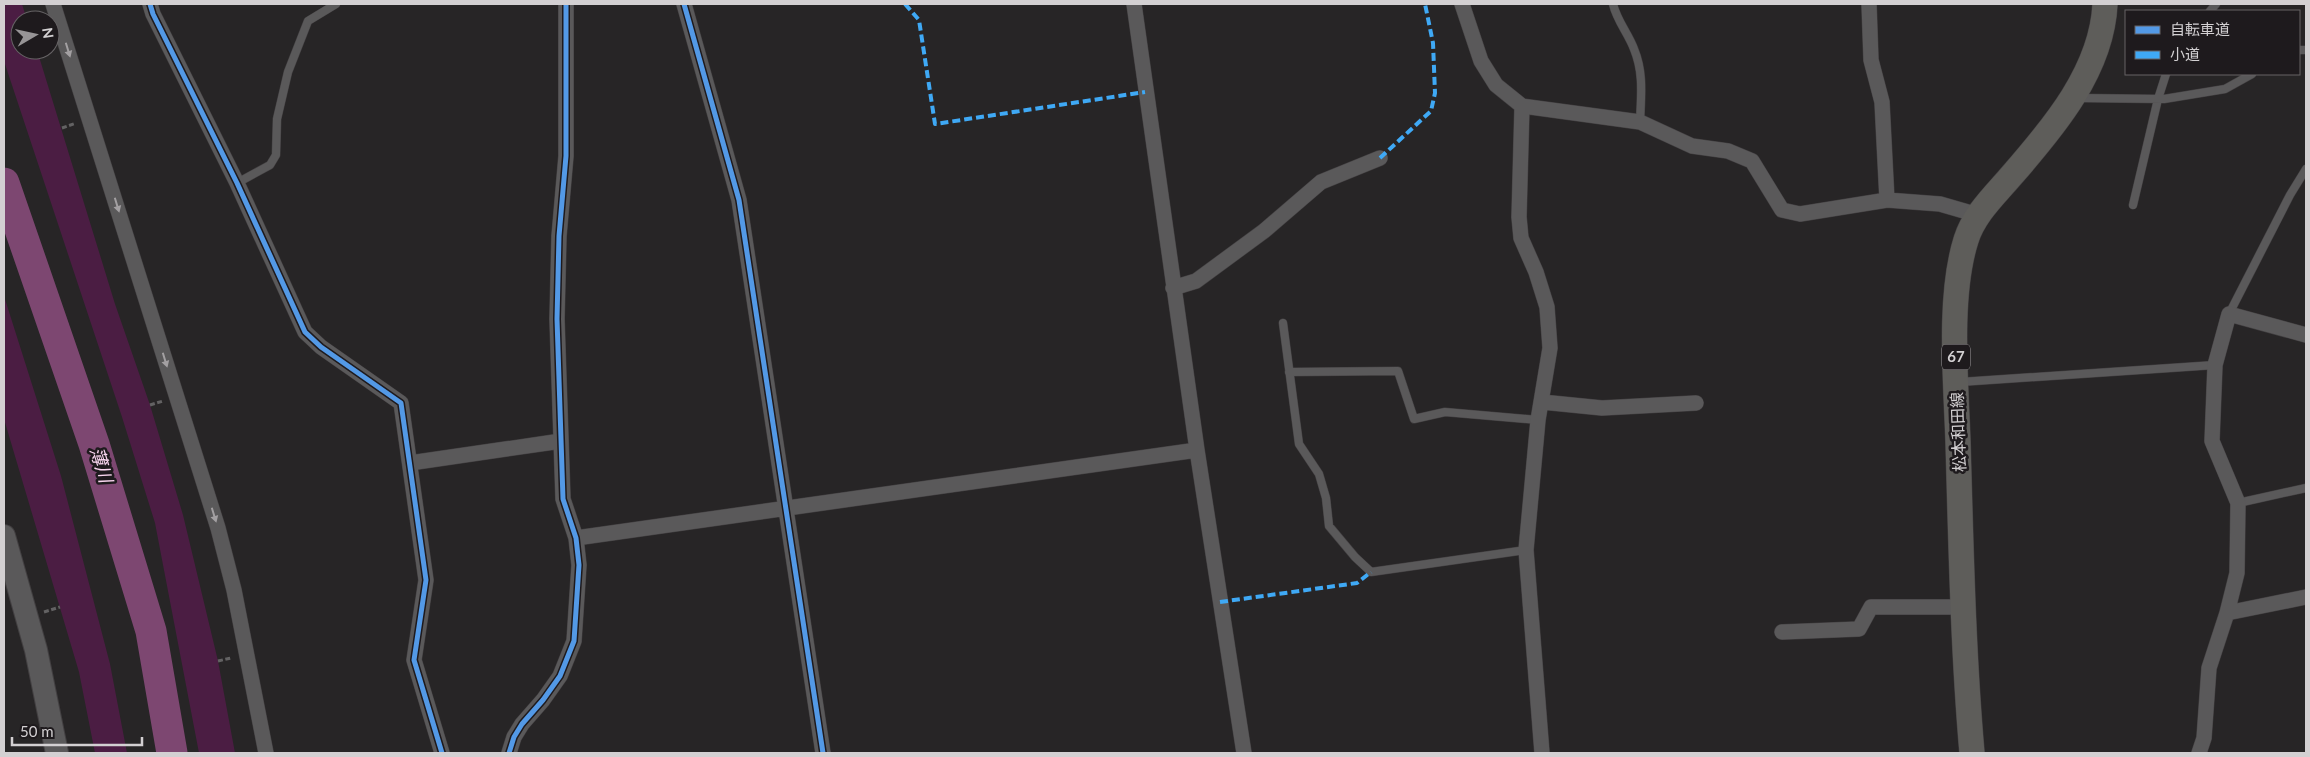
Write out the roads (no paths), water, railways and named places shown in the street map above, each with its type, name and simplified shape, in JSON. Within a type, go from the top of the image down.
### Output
[{"type":"main road","name":"松本和田線","points":[[1972,753],[1964,607],[1956,382],[1958,271],[1967,238],[1978,215],[2017,170],[2072,98],[2091,66],[2102,35],[2105,4]]},
{"type":"street","points":[[53,4],[218,528],[234,590],[266,753]]},
{"type":"street","points":[[150,4],[153,14],[237,183],[305,332],[321,347],[401,403],[426,580],[414,660],[442,753]]},
{"type":"street","points":[[509,753],[514,737],[522,724],[543,700],[560,676],[574,641],[579,565],[576,538],[563,499],[558,310],[558,236],[566,156],[566,4]]},
{"type":"street","points":[[684,4],[739,200],[784,508],[823,753]]},
{"type":"street","points":[[1134,4],[1173,288],[1244,753]]},
{"type":"street","points":[[1462,4],[1482,61],[1496,85],[1522,106],[1640,122],[1692,146],[1728,151],[1752,161],[1782,210],[1800,214],[1887,200],[1940,204],[1978,215]]},
{"type":"street","points":[[1869,4],[1871,60],[1882,102],[1887,200]]},
{"type":"street","points":[[1522,106],[1519,217],[1521,238],[1536,272],[1547,307],[1550,348],[1538,420],[1526,550],[1542,753]]},
{"type":"street","points":[[1173,288],[1196,281],[1264,231],[1320,182],[1380,158]]},
{"type":"street","points":[[2199,753],[2204,738],[2209,668],[2227,613],[2236,573],[2238,503],[2212,441],[2215,365],[2229,314],[2306,335]]},
{"type":"street","points":[[1542,402],[1602,408],[1696,403]]},
{"type":"street","points":[[410,463],[561,440]]},
{"type":"street","points":[[576,538],[1197,450]]},
{"type":"street","points":[[4,536],[36,650],[57,753]]},
{"type":"street","points":[[2227,613],[2306,597]]},
{"type":"street","points":[[1782,632],[1859,629],[1872,607],[1964,607]]},
{"type":"lane","points":[[237,183],[270,165],[276,155],[277,119],[288,72],[308,21],[336,4]]},
{"type":"lane","points":[[1613,4],[1615,14],[1634,49],[1643,78],[1640,122]]},
{"type":"lane","points":[[2133,206],[2158,99],[2166,75]]},
{"type":"lane","points":[[2072,98],[2158,99],[2225,89],[2250,75]]},
{"type":"lane","points":[[2229,314],[2290,195],[2306,169]]},
{"type":"lane","points":[[1283,323],[1299,444],[1319,474],[1326,498],[1329,526],[1355,557],[1371,572],[1526,550]]},
{"type":"lane","points":[[1956,382],[2215,365]]},
{"type":"lane","points":[[1289,372],[1398,371],[1414,418],[1445,412],[1538,420]]},
{"type":"lane","points":[[2238,503],[2306,488]]},
{"type":"waterway","name":"薄川","points":[[4,183],[94,444],[151,631],[172,753]]}]
